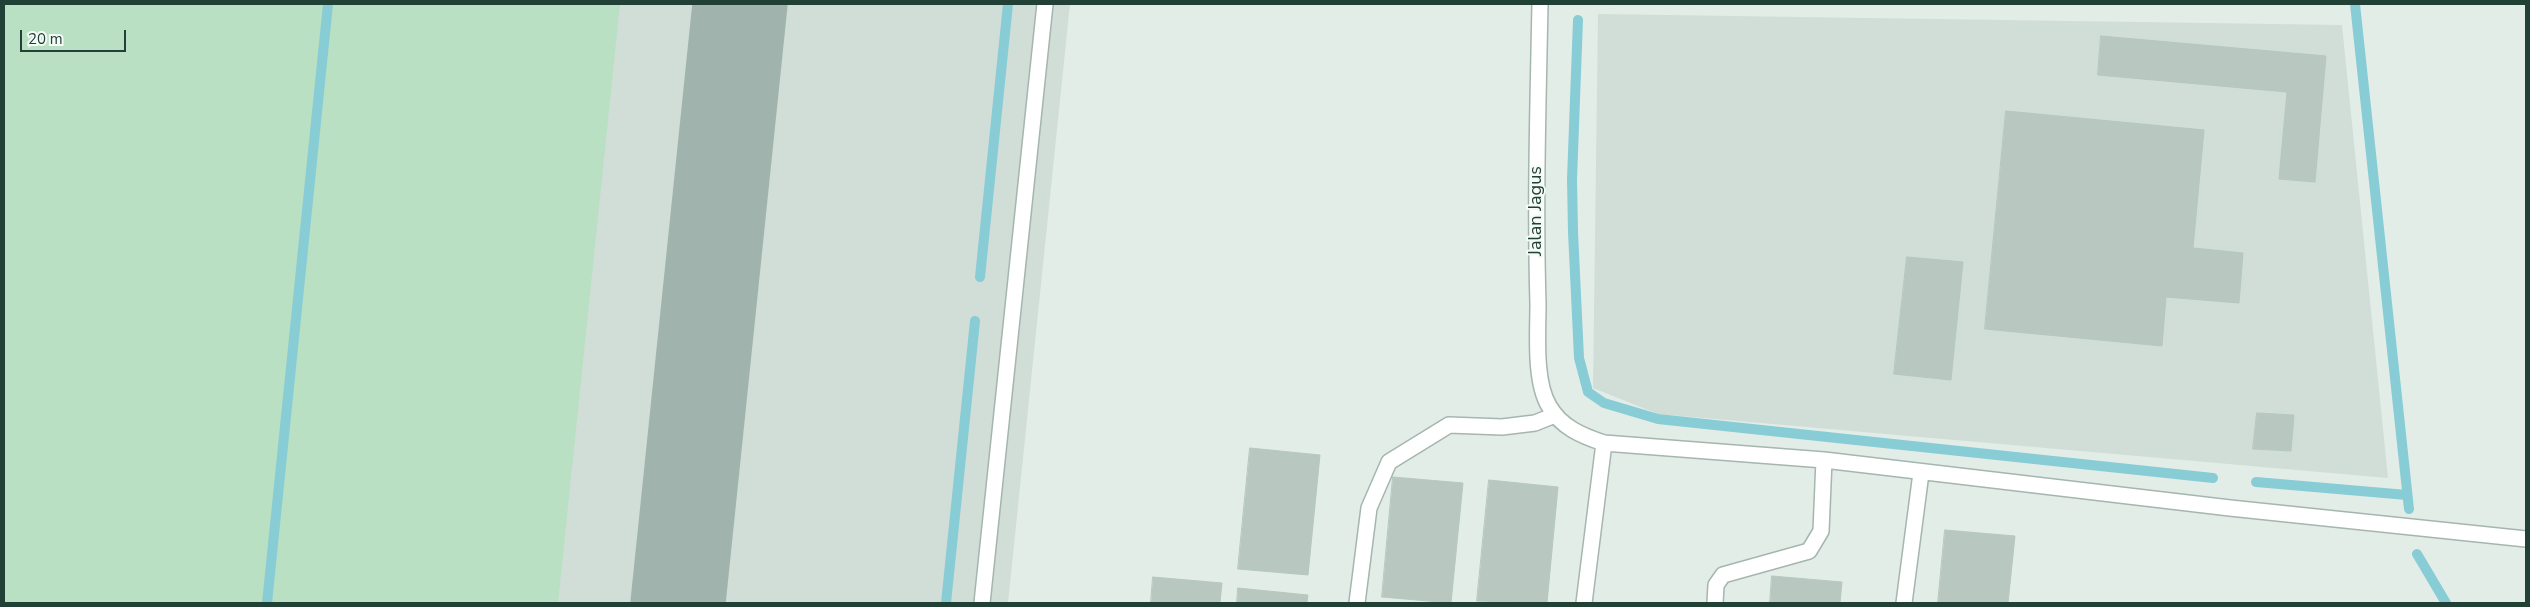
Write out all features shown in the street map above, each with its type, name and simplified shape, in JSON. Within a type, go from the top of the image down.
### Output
[{"type":"street","points":[[982,603],[1045,4]]},
{"type":"street","name":"Jalan Jagus","points":[[1540,4],[1536,223],[1540,377],[1548,405],[1555,415]]},
{"type":"street","points":[[1356,603],[1369,508],[1389,462],[1449,424],[1502,427],[1535,422],[1555,415],[1567,426],[1583,436],[1604,443],[1824,460],[1922,473],[2526,539]]},
{"type":"street","points":[[1584,603],[1604,443]]},
{"type":"street","points":[[1715,603],[1716,585],[1723,574],[1809,551],[1821,531],[1824,460]]},
{"type":"street","points":[[1904,603],[1922,473]]},
{"type":"shaded area","points":[[4,4],[1070,4],[1008,603],[4,603]]},
{"type":"shaded area","points":[[1598,14],[2342,25],[2388,478],[1658,414],[1593,388]]},
{"type":"green space","points":[[4,4],[620,4],[558,603],[4,603]]},
{"type":"building","points":[[2101,36],[2326,56],[2315,182],[2279,179],[2287,92],[2098,75]]},
{"type":"building","points":[[2006,111],[2204,130],[2193,248],[2243,253],[2239,303],[2166,297],[2162,346],[1985,329]]},
{"type":"building","points":[[1907,257],[1963,262],[1951,380],[1894,374]]},
{"type":"building","points":[[2257,413],[2294,415],[2291,451],[2253,449]]},
{"type":"building","points":[[1250,448],[1320,455],[1308,575],[1238,569]]},
{"type":"building","points":[[1393,477],[1463,483],[1451,603],[1382,597]]},
{"type":"building","points":[[1489,480],[1558,487],[1547,603],[1477,601]]},
{"type":"building","points":[[1945,530],[2015,536],[2008,603],[1938,603]]},
{"type":"building","points":[[1772,576],[1842,582],[1840,603],[1770,603]]},
{"type":"building","points":[[1153,577],[1222,583],[1220,603],[1151,603]]},
{"type":"building","points":[[1238,588],[1308,595],[1307,603],[1237,603]]},
{"type":"waterway","points":[[267,603],[328,4]]},
{"type":"waterway","points":[[980,277],[1008,4]]},
{"type":"waterway","points":[[2355,4],[2409,509]]},
{"type":"waterway","points":[[1578,20],[1572,179],[1573,232],[1579,358],[1588,392],[1604,403],[1658,419],[2213,478]]},
{"type":"waterway","points":[[946,603],[975,321]]},
{"type":"waterway","points":[[2256,482],[2407,495]]},
{"type":"waterway","points":[[2417,554],[2446,603]]},
{"type":"taxiway","points":[[678,603],[740,4]]}]
